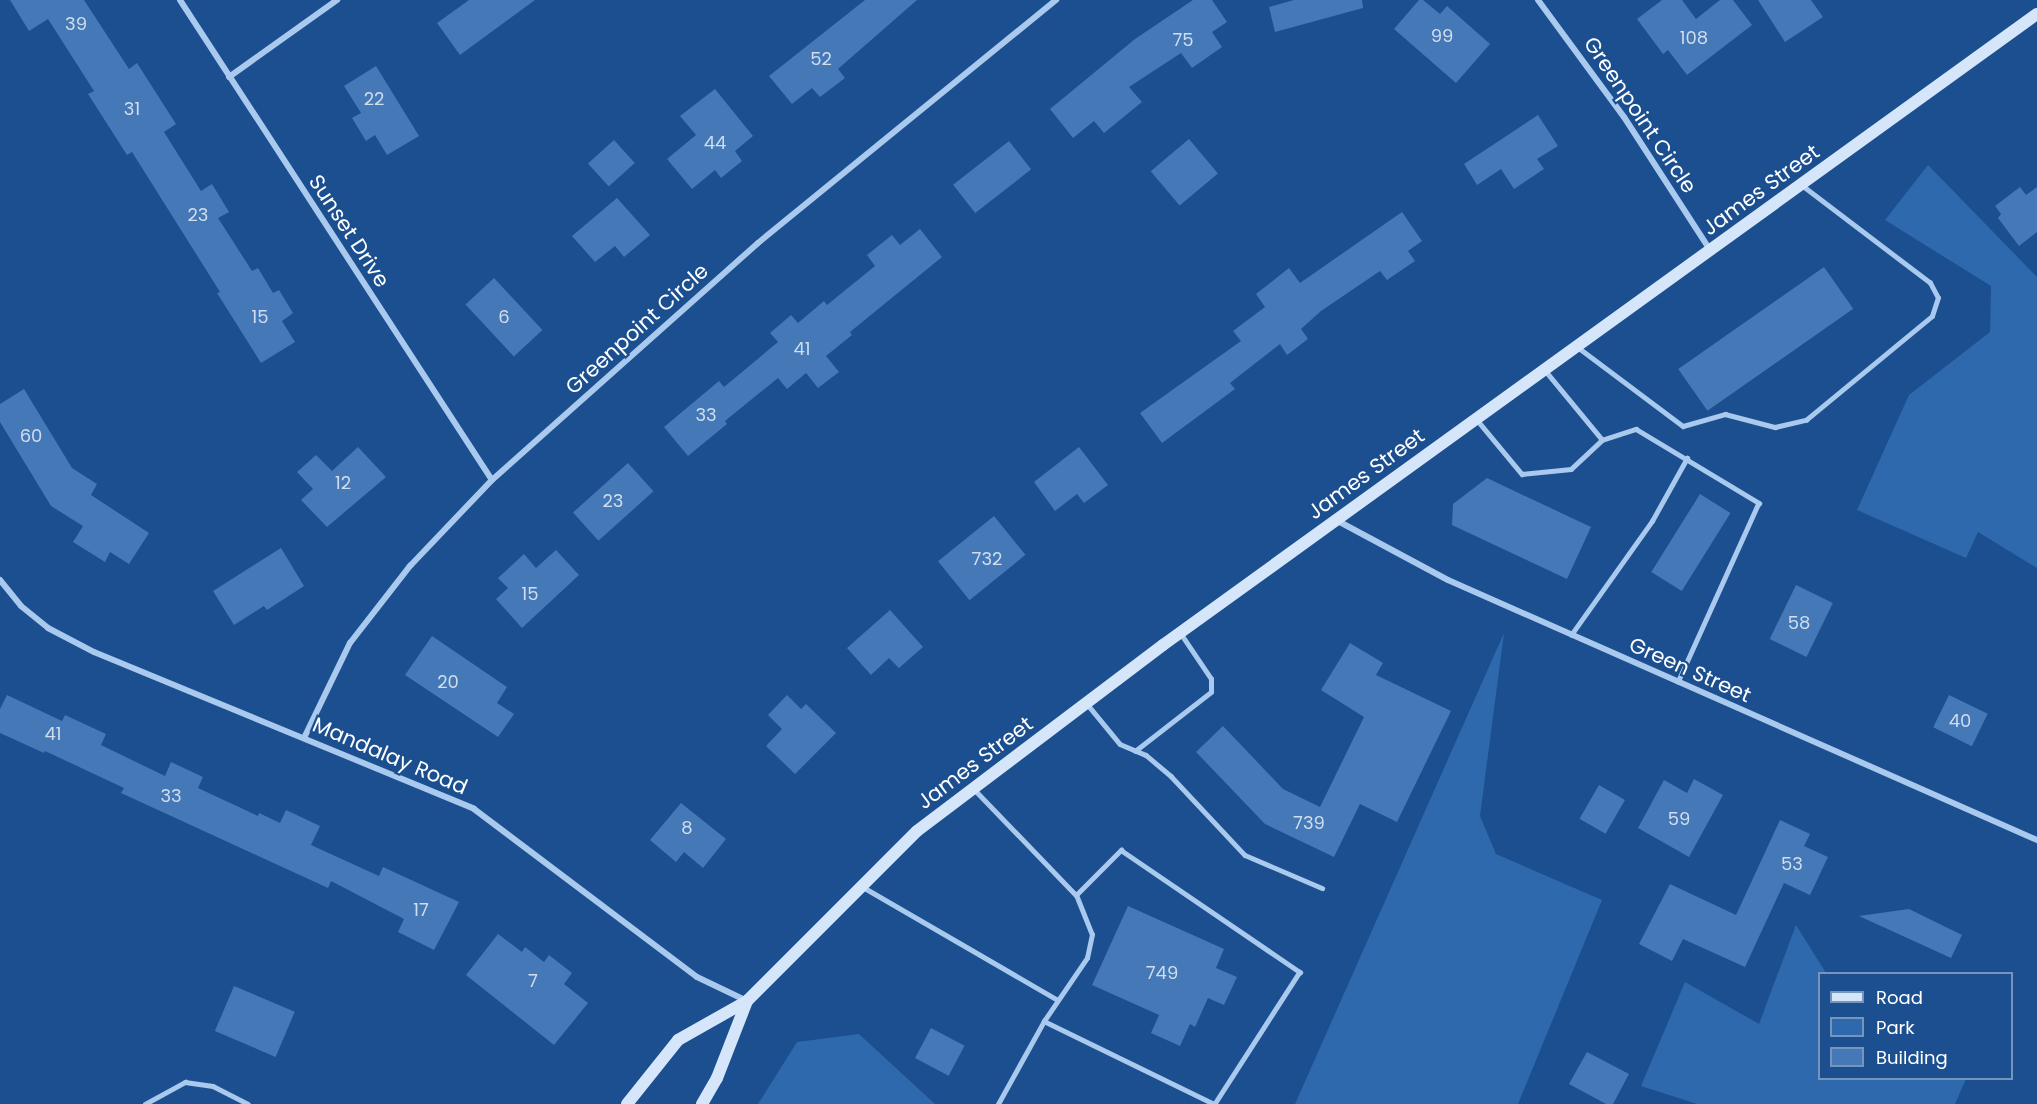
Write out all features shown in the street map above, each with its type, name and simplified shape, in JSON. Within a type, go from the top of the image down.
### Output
[{"type":"main road","name":"James Street","points":[[627,1104],[678,1040],[747,1000],[917,831],[1336,519],[2037,14]]},
{"type":"main road","name":"James Street","points":[[702,1104],[717,1078],[747,1000]]},
{"type":"street","name":"Sunset Drive","points":[[180,0],[492,480]]},
{"type":"street","points":[[229,77],[337,0]]},
{"type":"street","name":"Greenpoint Circle","points":[[304,738],[356,635],[410,567],[492,480],[758,243],[1055,0]]},
{"type":"street","name":"Greenpoint Circle","points":[[1538,0],[1624,117],[1710,250]]},
{"type":"street","name":"Green Street","points":[[1336,519],[1448,580],[2037,840]]},
{"type":"street","name":"Mandalay Road","points":[[0,580],[21,606],[48,628],[94,652],[474,809],[697,977],[747,1000]]},
{"type":"lane","points":[[1577,346],[1683,426],[1725,414],[1775,427],[1806,420],[1932,316],[1938,298],[1930,284],[1802,185]]},
{"type":"lane","points":[[1544,369],[1602,440]]},
{"type":"lane","points":[[1476,419],[1522,474],[1571,469],[1602,440],[1636,429],[1688,458],[1759,503],[1678,682]]},
{"type":"lane","points":[[1571,635],[1652,520],[1688,458]]},
{"type":"lane","points":[[1135,751],[1211,693],[1211,679],[1180,633]]},
{"type":"lane","points":[[1086,703],[1120,744],[1146,755],[1171,776],[1245,855],[1322,888]]},
{"type":"lane","points":[[974,788],[1077,895],[1092,935],[1087,958],[1044,1021],[998,1104]]},
{"type":"lane","points":[[1044,1021],[1214,1104],[1300,972],[1121,850],[1077,895]]},
{"type":"lane","points":[[862,886],[1058,1000]]},
{"type":"lane","points":[[145,1104],[185,1082],[213,1086],[248,1104]]},
{"type":"green space","points":[[1928,165],[2037,277],[2037,568],[1978,532],[1966,558],[1857,510],[1909,395],[1990,332],[1991,286],[1885,220]]},
{"type":"green space","points":[[1504,633],[1480,816],[1496,854],[1602,900],[1518,1104],[1295,1104]]},
{"type":"green space","points":[[1796,925],[1825,972],[1818,972],[1818,1080],[1966,1080],[1955,1104],[1697,1104],[1641,1086],[1685,982],[1759,1024]]},
{"type":"green space","points":[[859,1034],[935,1104],[758,1104],[797,1042]]},
{"type":"building","points":[[10,0],[84,0],[129,69],[137,63],[176,124],[164,132],[201,191],[212,184],[229,212],[218,218],[252,271],[258,268],[273,293],[279,290],[293,313],[282,321],[295,342],[261,363],[217,293],[220,292],[132,152],[127,155],[88,94],[94,91],[48,19],[29,31]]},
{"type":"building","points":[[469,0],[535,0],[460,55],[437,23]]},
{"type":"building","points":[[865,0],[917,0],[838,69],[845,78],[820,97],[812,88],[792,104],[769,76]]},
{"type":"building","points":[[1193,0],[1212,0],[1227,22],[1212,32],[1222,47],[1192,68],[1181,53],[1129,87],[1142,102],[1104,133],[1094,121],[1073,138],[1050,109],[1135,39]]},
{"type":"building","points":[[1294,0],[1362,0],[1363,8],[1275,32],[1269,7]]},
{"type":"building","points":[[1419,0],[1423,0],[1440,14],[1447,6],[1490,44],[1456,83],[1394,29]]},
{"type":"building","points":[[1662,0],[1682,0],[1696,19],[1720,0],[1733,0],[1752,25],[1687,75],[1668,50],[1663,54],[1637,19]]},
{"type":"building","points":[[1758,0],[1811,0],[1823,17],[1785,42]]},
{"type":"building","points":[[376,66],[419,136],[387,155],[375,135],[366,141],[352,118],[361,113],[344,86]]},
{"type":"building","points":[[715,89],[753,136],[735,151],[742,161],[721,178],[715,170],[692,189],[667,159],[696,135],[680,116]]},
{"type":"building","points":[[1538,115],[1558,146],[1537,159],[1544,169],[1514,189],[1501,169],[1477,185],[1464,164]]},
{"type":"building","points":[[1189,139],[1218,173],[1180,206],[1151,171]]},
{"type":"building","points":[[614,140],[635,163],[609,186],[588,163]]},
{"type":"building","points":[[1009,141],[1031,169],[975,213],[953,185]]},
{"type":"building","points":[[2020,187],[2026,195],[2037,187],[2037,232],[2019,246],[1998,218],[2001,214],[1995,206]]},
{"type":"building","points":[[617,198],[650,235],[624,257],[615,246],[595,262],[572,236]]},
{"type":"building","points":[[1402,212],[1422,241],[1408,251],[1415,261],[1387,280],[1380,271],[1321,311],[1301,329],[1308,339],[1287,355],[1280,344],[1230,383],[1235,389],[1162,443],[1140,413],[1241,341],[1233,331],[1265,307],[1256,294],[1289,268],[1300,283]]},
{"type":"building","points":[[920,229],[942,257],[850,332],[852,335],[826,356],[839,372],[818,388],[806,373],[787,389],[778,378],[725,421],[727,424],[688,456],[664,427],[719,381],[724,387],[778,342],[770,333],[791,315],[798,323],[824,301],[827,305],[875,266],[867,255],[892,235],[900,245]]},
{"type":"building","points":[[1824,267],[1853,309],[1707,411],[1678,369]]},
{"type":"building","points":[[494,278],[542,330],[514,357],[465,305]]},
{"type":"building","points":[[24,389],[72,468],[97,484],[91,495],[149,533],[129,564],[110,552],[105,562],[73,542],[83,526],[51,506],[0,422],[0,404]]},
{"type":"building","points":[[358,447],[386,477],[327,527],[301,500],[313,489],[297,472],[316,455],[332,471]]},
{"type":"building","points":[[1079,447],[1108,485],[1084,503],[1077,494],[1055,511],[1034,482]]},
{"type":"building","points":[[628,463],[653,491],[598,541],[573,513]]},
{"type":"building","points":[[1487,478],[1591,527],[1567,579],[1452,525],[1453,504]]},
{"type":"building","points":[[1700,494],[1731,513],[1682,591],[1651,572]]},
{"type":"building","points":[[994,516],[1025,555],[970,600],[938,561]]},
{"type":"building","points":[[281,548],[304,586],[267,610],[264,606],[234,625],[213,591]]},
{"type":"building","points":[[556,550],[579,575],[522,628],[496,599],[508,588],[498,578],[524,554],[536,568]]},
{"type":"building","points":[[1796,585],[1833,603],[1807,657],[1770,639]]},
{"type":"building","points":[[890,610],[923,647],[899,668],[889,658],[871,675],[847,648]]},
{"type":"building","points":[[432,636],[507,687],[497,703],[514,714],[498,737],[405,675]]},
{"type":"building","points":[[1350,643],[1383,663],[1376,675],[1451,711],[1397,822],[1360,804],[1334,857],[1265,824],[1196,752],[1223,726],[1283,789],[1320,807],[1364,717],[1321,690]]},
{"type":"building","points":[[7,695],[62,721],[65,715],[106,734],[101,745],[165,776],[171,762],[203,777],[198,788],[258,816],[259,813],[280,823],[286,810],[320,826],[311,845],[379,876],[383,867],[459,902],[434,950],[398,932],[404,919],[331,881],[328,888],[121,793],[124,788],[0,733],[0,709]]},
{"type":"building","points":[[787,695],[801,709],[806,704],[836,733],[795,774],[766,746],[782,729],[768,715]]},
{"type":"building","points":[[1949,695],[1988,714],[1972,746],[1933,727]]},
{"type":"building","points":[[1694,779],[1723,795],[1689,857],[1638,828],[1664,780],[1687,793]]},
{"type":"building","points":[[1599,785],[1625,800],[1605,834],[1580,819]]},
{"type":"building","points":[[681,803],[726,839],[703,868],[684,852],[676,862],[650,840]]},
{"type":"building","points":[[1780,820],[1810,834],[1804,846],[1828,857],[1810,895],[1784,883],[1745,967],[1683,939],[1672,961],[1639,944],[1670,884],[1736,915]]},
{"type":"building","points":[[1128,906],[1224,949],[1216,968],[1237,977],[1224,1005],[1208,998],[1195,1027],[1190,1024],[1180,1046],[1151,1033],[1159,1015],[1092,985]]},
{"type":"building","points":[[1909,909],[1962,935],[1951,958],[1859,916]]},
{"type":"building","points":[[498,934],[522,952],[525,947],[544,962],[549,955],[572,973],[564,984],[588,1003],[554,1045],[466,975]]},
{"type":"building","points":[[234,986],[295,1012],[276,1057],[215,1031]]},
{"type":"building","points":[[931,1028],[965,1046],[949,1076],[915,1058]]},
{"type":"building","points":[[1587,1052],[1629,1074],[1613,1104],[1606,1104],[1569,1084]]}]
